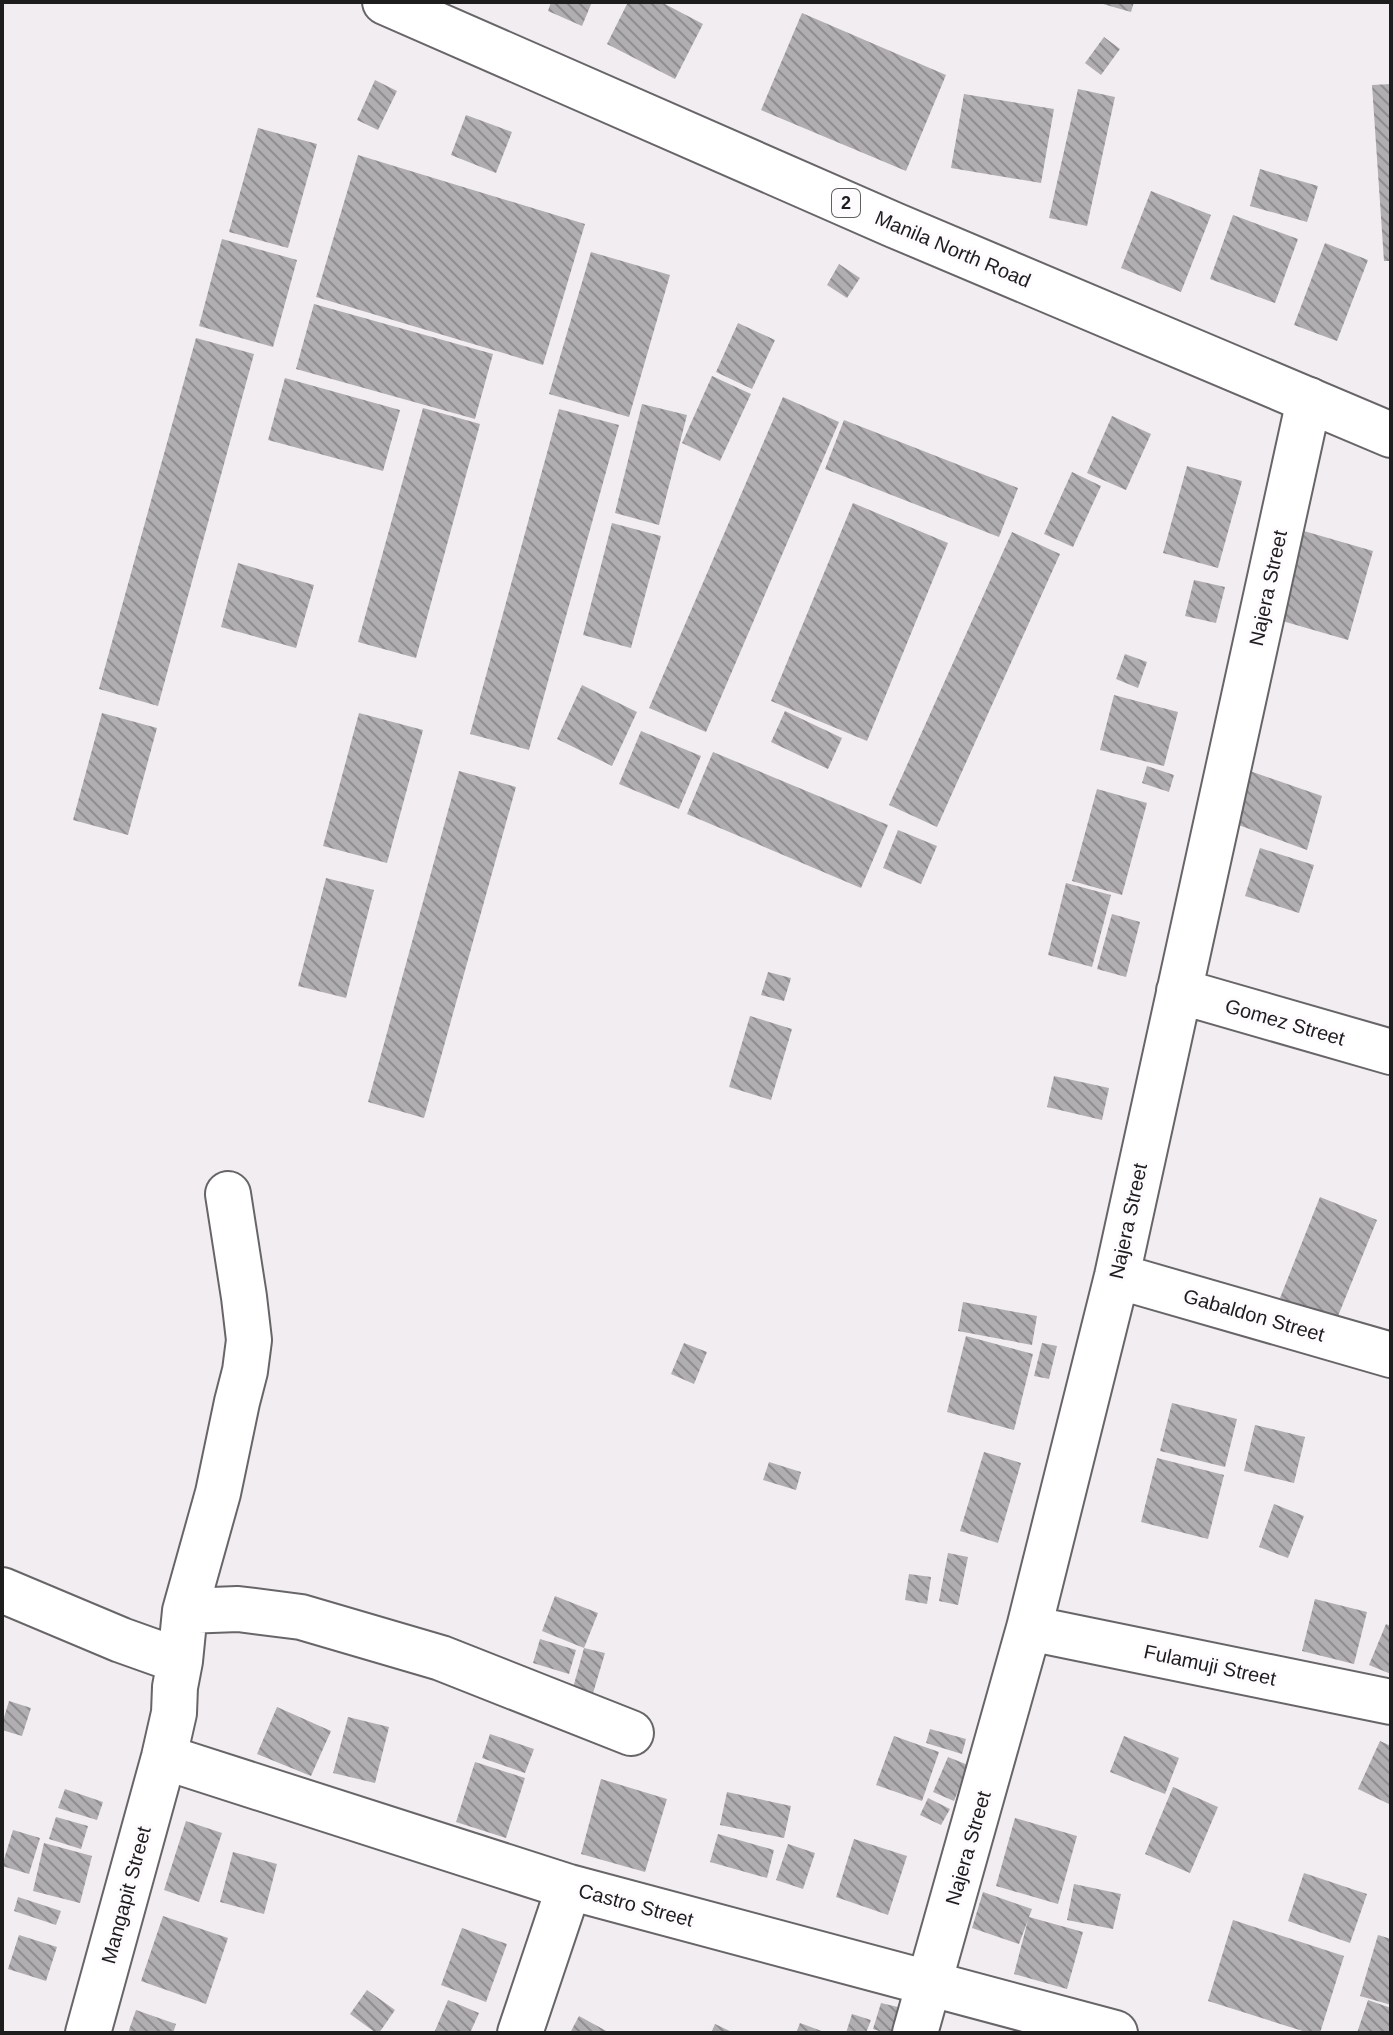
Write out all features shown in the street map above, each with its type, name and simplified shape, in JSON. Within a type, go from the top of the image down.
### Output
[{"type":"main road","name":"Manila North Road","points":[[385,2],[894,225],[1391,435]]},
{"type":"main road","name":"Najera Street","points":[[915,2033],[1029,1628],[1117,1276],[1309,400]]},
{"type":"main road","name":"Gomez Street","points":[[1179,991],[1391,1052]]},
{"type":"main road","name":"Mangapit Street","points":[[88,2033],[164,1757],[174,1713],[185,1611],[218,1493],[245,1371],[249,1340],[228,1194]]},
{"type":"main road","name":"Gabaldon Street","points":[[1117,1276],[1391,1355]]},
{"type":"main road","points":[[2,1590],[180,1661]]},
{"type":"main road","points":[[185,1611],[238,1609],[301,1617],[441,1658],[631,1733]]},
{"type":"main road","name":"Fulamuji Street","points":[[1029,1628],[1391,1702]]},
{"type":"main road","name":"Castro Street","points":[[164,1757],[569,1887],[1115,2033]]},
{"type":"main road","points":[[520,2033],[569,1887]]},
{"type":"building","points":[[551,2],[592,2],[582,26],[548,11]]},
{"type":"building","points":[[628,2],[661,2],[703,24],[675,79],[607,44]]},
{"type":"building","points":[[1096,2],[1134,2],[1131,12]]},
{"type":"building","points":[[802,13],[946,75],[906,171],[761,110]]},
{"type":"building","points":[[1104,37],[1120,49],[1101,75],[1085,63]]},
{"type":"building","points":[[375,80],[397,91],[378,130],[357,120]]},
{"type":"building","points":[[1391,84],[1391,261],[1384,261],[1372,85]]},
{"type":"building","points":[[1078,89],[1115,97],[1087,226],[1049,218]]},
{"type":"building","points":[[964,94],[1054,109],[1041,183],[951,168]]},
{"type":"building","points":[[466,115],[512,132],[496,173],[451,155]]},
{"type":"building","points":[[258,128],[317,144],[288,248],[229,232]]},
{"type":"building","points":[[358,155],[585,224],[543,365],[316,297]]},
{"type":"building","points":[[1260,169],[1318,186],[1307,222],[1250,206]]},
{"type":"building","points":[[1151,191],[1211,215],[1181,292],[1121,268]]},
{"type":"building","points":[[1233,215],[1298,239],[1275,303],[1210,279]]},
{"type":"building","points":[[222,239],[297,260],[273,347],[199,326]]},
{"type":"building","points":[[1325,243],[1368,260],[1337,341],[1294,325]]},
{"type":"building","points":[[591,252],[670,275],[629,417],[549,394]]},
{"type":"building","points":[[839,264],[860,278],[847,298],[827,285]]},
{"type":"building","points":[[314,304],[493,354],[475,419],[296,369]]},
{"type":"building","points":[[738,323],[775,340],[752,389],[716,372]]},
{"type":"building","points":[[196,338],[254,354],[158,706],[99,689]]},
{"type":"building","points":[[712,376],[751,394],[720,461],[682,443]]},
{"type":"building","points":[[285,378],[400,410],[383,471],[268,440]]},
{"type":"building","points":[[783,397],[839,422],[706,732],[649,708]]},
{"type":"building","points":[[642,404],[687,415],[659,525],[615,513]]},
{"type":"building","points":[[423,408],[480,424],[416,658],[358,642]]},
{"type":"building","points":[[559,409],[619,425],[529,750],[470,734]]},
{"type":"building","points":[[1112,416],[1151,434],[1126,490],[1087,473]]},
{"type":"building","points":[[844,420],[1018,488],[999,537],[825,469]]},
{"type":"building","points":[[1187,466],[1242,481],[1218,568],[1163,553]]},
{"type":"building","points":[[1072,472],[1101,486],[1073,547],[1044,534]]},
{"type":"building","points":[[853,503],[948,543],[867,741],[771,701]]},
{"type":"building","points":[[612,523],[661,536],[631,648],[583,635]]},
{"type":"building","points":[[1297,529],[1373,551],[1348,640],[1272,618]]},
{"type":"building","points":[[1012,532],[1060,554],[937,827],[889,805]]},
{"type":"building","points":[[238,563],[314,585],[296,648],[221,627]]},
{"type":"building","points":[[1194,580],[1225,587],[1216,623],[1185,616]]},
{"type":"building","points":[[1125,654],[1147,662],[1138,688],[1116,679]]},
{"type":"building","points":[[582,685],[637,712],[612,766],[557,739]]},
{"type":"building","points":[[1114,695],[1178,712],[1164,766],[1100,750]]},
{"type":"building","points":[[785,711],[842,738],[828,769],[771,742]]},
{"type":"building","points":[[102,713],[157,728],[128,835],[73,820]]},
{"type":"building","points":[[359,713],[423,730],[387,863],[323,846]]},
{"type":"building","points":[[641,731],[701,756],[679,809],[619,784]]},
{"type":"building","points":[[713,752],[888,825],[861,888],[687,814]]},
{"type":"building","points":[[1147,766],[1174,775],[1169,792],[1142,783]]},
{"type":"building","points":[[1247,770],[1322,796],[1307,850],[1233,823]]},
{"type":"building","points":[[459,771],[516,787],[424,1118],[368,1102]]},
{"type":"building","points":[[1097,789],[1147,803],[1122,895],[1072,881]]},
{"type":"building","points":[[898,830],[937,846],[921,884],[883,868]]},
{"type":"building","points":[[1260,848],[1314,865],[1299,913],[1245,896]]},
{"type":"building","points":[[326,878],[374,890],[346,998],[298,986]]},
{"type":"building","points":[[1066,883],[1111,895],[1092,967],[1048,955]]},
{"type":"building","points":[[1112,914],[1140,922],[1126,977],[1097,969]]},
{"type":"building","points":[[768,972],[791,978],[784,1001],[761,995]]},
{"type":"building","points":[[750,1016],[792,1029],[771,1100],[729,1087]]},
{"type":"building","points":[[1054,1076],[1109,1088],[1102,1120],[1047,1107]]},
{"type":"building","points":[[1320,1197],[1377,1220],[1336,1321],[1280,1298]]},
{"type":"building","points":[[963,1302],[1037,1316],[1032,1345],[958,1331]]},
{"type":"building","points":[[966,1336],[1033,1354],[1014,1430],[947,1412]]},
{"type":"building","points":[[684,1343],[707,1352],[694,1384],[671,1374]]},
{"type":"building","points":[[1042,1343],[1057,1346],[1049,1379],[1034,1376]]},
{"type":"building","points":[[1172,1403],[1237,1419],[1225,1467],[1160,1451]]},
{"type":"building","points":[[1255,1425],[1305,1437],[1294,1483],[1244,1471]]},
{"type":"building","points":[[984,1452],[1021,1463],[998,1543],[960,1531]]},
{"type":"building","points":[[1157,1458],[1224,1475],[1208,1539],[1141,1522]]},
{"type":"building","points":[[769,1462],[801,1472],[796,1490],[763,1480]]},
{"type":"building","points":[[1274,1504],[1304,1516],[1288,1558],[1259,1547]]},
{"type":"building","points":[[948,1553],[968,1557],[958,1605],[939,1601]]},
{"type":"building","points":[[909,1574],[931,1577],[927,1604],[905,1600]]},
{"type":"building","points":[[555,1596],[598,1613],[584,1648],[542,1631]]},
{"type":"building","points":[[1315,1599],[1367,1612],[1354,1664],[1302,1651]]},
{"type":"building","points":[[1386,1624],[1391,1626],[1391,1674],[1369,1665]]},
{"type":"building","points":[[540,1639],[576,1650],[569,1674],[533,1663]]},
{"type":"building","points":[[584,1648],[605,1653],[591,1700],[571,1695]]},
{"type":"building","points":[[9,1701],[31,1708],[22,1736],[2,1730]]},
{"type":"building","points":[[277,1707],[331,1731],[311,1776],[257,1754]]},
{"type":"building","points":[[348,1717],[389,1727],[375,1783],[333,1773]]},
{"type":"building","points":[[930,1729],[966,1739],[962,1754],[926,1743]]},
{"type":"building","points":[[490,1734],[534,1749],[525,1773],[482,1758]]},
{"type":"building","points":[[894,1736],[939,1752],[922,1801],[876,1785]]},
{"type":"building","points":[[1124,1736],[1179,1758],[1165,1794],[1110,1772]]},
{"type":"building","points":[[1380,1741],[1391,1746],[1391,1805],[1358,1789]]},
{"type":"building","points":[[948,1757],[968,1765],[954,1801],[933,1792]]},
{"type":"building","points":[[475,1762],[525,1778],[506,1838],[456,1822]]},
{"type":"building","points":[[601,1779],[667,1799],[645,1872],[581,1854]]},
{"type":"building","points":[[1173,1787],[1218,1807],[1190,1873],[1145,1854]]},
{"type":"building","points":[[65,1789],[103,1802],[97,1820],[58,1808]]},
{"type":"building","points":[[727,1792],[791,1806],[784,1838],[720,1825]]},
{"type":"building","points":[[928,1798],[950,1809],[941,1825],[920,1815]]},
{"type":"building","points":[[56,1817],[88,1826],[81,1849],[49,1839]]},
{"type":"building","points":[[1015,1818],[1077,1836],[1058,1904],[996,1886]]},
{"type":"building","points":[[186,1821],[222,1833],[199,1902],[164,1890]]},
{"type":"building","points":[[13,1830],[40,1838],[29,1874],[2,1866]]},
{"type":"building","points":[[718,1834],[774,1850],[767,1878],[710,1862]]},
{"type":"building","points":[[854,1839],[907,1856],[888,1915],[836,1897]]},
{"type":"building","points":[[44,1843],[92,1856],[80,1903],[33,1891]]},
{"type":"building","points":[[788,1844],[815,1853],[803,1889],[776,1880]]},
{"type":"building","points":[[233,1852],[277,1864],[264,1914],[220,1902]]},
{"type":"building","points":[[1304,1873],[1367,1894],[1350,1943],[1288,1921]]},
{"type":"building","points":[[1074,1884],[1121,1894],[1113,1929],[1067,1920]]},
{"type":"building","points":[[983,1892],[1032,1909],[1029,1917],[1083,1932],[1067,1989],[1014,1974],[1028,1920],[1019,1944],[972,1928]]},
{"type":"building","points":[[18,1897],[61,1911],[56,1925],[14,1911]]},
{"type":"building","points":[[163,1916],[228,1938],[206,2004],[141,1981]]},
{"type":"building","points":[[1233,1920],[1344,1956],[1320,2033],[1309,2033],[1208,2001]]},
{"type":"building","points":[[462,1928],[507,1944],[486,2002],[441,1985]]},
{"type":"building","points":[[19,1935],[57,1947],[46,1981],[8,1969]]},
{"type":"building","points":[[1378,1935],[1391,1939],[1391,2005],[1360,1996]]},
{"type":"building","points":[[367,1990],[395,2010],[379,2033],[350,2014]]},
{"type":"building","points":[[448,2000],[479,2013],[470,2033],[434,2033]]},
{"type":"building","points":[[1368,2000],[1391,2008],[1391,2033],[1357,2033]]},
{"type":"building","points":[[881,2003],[902,2008],[895,2033],[873,2029]]},
{"type":"building","points":[[136,2010],[176,2024],[173,2033],[128,2033]]},
{"type":"building","points":[[852,2014],[871,2020],[866,2033],[846,2033]]},
{"type":"building","points":[[579,2016],[610,2033],[570,2033]]},
{"type":"building","points":[[800,2023],[827,2033],[796,2033]]},
{"type":"building","points":[[715,2024],[734,2033],[711,2033]]}]
